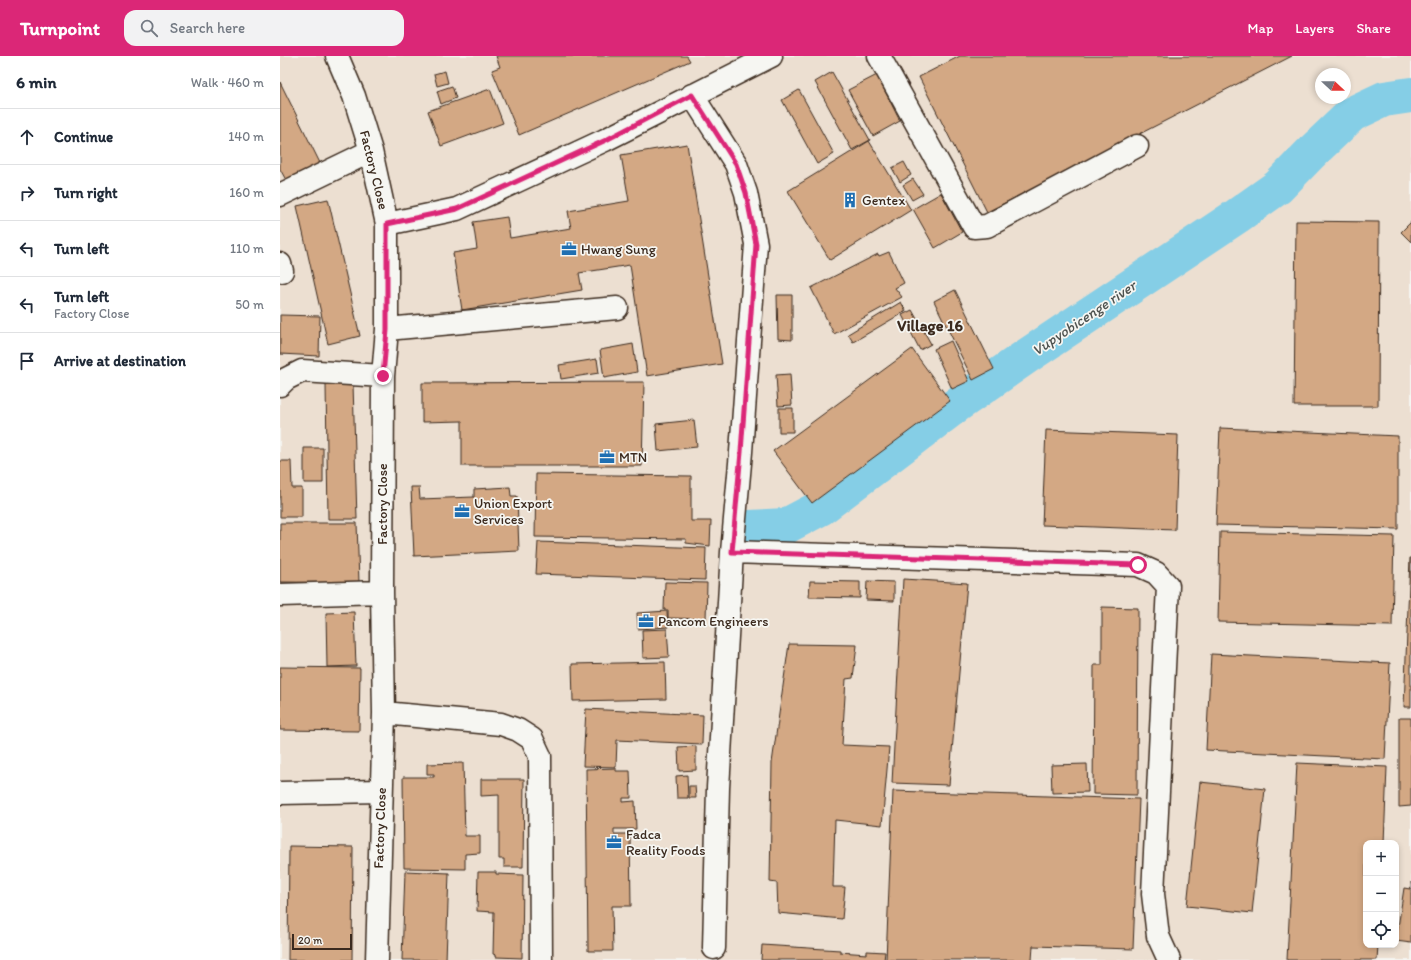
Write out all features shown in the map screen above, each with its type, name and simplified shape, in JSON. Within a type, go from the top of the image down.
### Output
[{"type":"lane","name":"Factory Close","points":[[337,56],[354,96],[371,152],[387,224],[387,330],[383,376],[382,592],[384,713],[376,960]]},
{"type":"lane","points":[[387,224],[457,209],[606,140],[771,56]]},
{"type":"lane","points":[[879,56],[974,227],[987,226],[1137,146]]},
{"type":"lane","points":[[692,95],[736,164],[746,193],[756,244],[741,452],[732,552],[718,788],[714,948]]},
{"type":"lane","points":[[280,195],[371,152]]},
{"type":"lane","points":[[387,330],[617,308]]},
{"type":"lane","points":[[280,385],[286,379],[302,372],[383,376]]},
{"type":"lane","points":[[732,552],[1138,565],[1156,573],[1168,586],[1153,894],[1158,936],[1169,960]]},
{"type":"lane","points":[[280,595],[382,592]]},
{"type":"lane","points":[[384,713],[501,724],[518,730],[532,739],[540,756],[541,960]]},
{"type":"lane","points":[[280,793],[381,790]]},
{"type":"shaded area","points":[[280,56],[1411,56],[1411,960],[280,960]]},
{"type":"building","points":[[496,56],[687,56],[690,61],[519,135],[492,70],[500,67]]},
{"type":"building","points":[[960,56],[1292,56],[987,212],[919,77]]},
{"type":"building","points":[[445,71],[448,83],[437,86],[434,74]]},
{"type":"building","points":[[832,72],[870,140],[852,150],[815,82]]},
{"type":"building","points":[[877,75],[900,121],[873,136],[848,90]]},
{"type":"building","points":[[280,82],[320,163],[286,180],[280,169]]},
{"type":"building","points":[[452,86],[456,98],[441,104],[437,91]]},
{"type":"building","points":[[490,89],[503,123],[441,146],[428,111]]},
{"type":"building","points":[[799,90],[834,154],[817,164],[782,100]]},
{"type":"building","name":"Gentex","points":[[869,141],[911,210],[830,260],[788,191]]},
{"type":"building","points":[[687,144],[722,364],[647,376],[630,265],[579,273],[582,290],[462,310],[453,253],[477,249],[473,222],[507,217],[510,238],[571,228],[568,211],[629,201],[621,155]]},
{"type":"building","points":[[904,162],[911,175],[900,182],[892,168]]},
{"type":"building","points":[[913,179],[923,194],[912,200],[903,185]]},
{"type":"building","points":[[941,193],[962,232],[935,248],[913,209]]},
{"type":"building","points":[[328,199],[360,336],[328,344],[297,206]]},
{"type":"building","points":[[1296,221],[1379,222],[1378,406],[1294,406]]},
{"type":"building","points":[[1411,222],[1411,242],[1401,232]]},
{"type":"building","points":[[889,252],[904,283],[895,288],[902,297],[834,334],[811,288],[878,254],[879,256]]},
{"type":"building","points":[[955,290],[994,369],[973,380],[934,301]]},
{"type":"building","points":[[777,295],[792,295],[792,340],[778,339]]},
{"type":"building","points":[[901,302],[906,311],[853,342],[848,334]]},
{"type":"building","points":[[912,310],[931,344],[920,350],[902,315]]},
{"type":"building","points":[[280,315],[320,316],[319,356],[280,354]]},
{"type":"building","points":[[951,341],[969,381],[952,389],[934,349]]},
{"type":"building","points":[[633,344],[637,372],[604,378],[600,350]]},
{"type":"building","points":[[912,349],[950,401],[812,503],[773,451]]},
{"type":"building","points":[[597,359],[599,373],[561,379],[559,365]]},
{"type":"building","points":[[790,374],[792,405],[778,406],[776,375]]},
{"type":"building","points":[[644,382],[642,466],[462,466],[462,421],[422,422],[422,383]]},
{"type":"building","points":[[353,384],[357,519],[328,519],[326,385]]},
{"type":"building","points":[[779,408],[793,408],[793,432],[779,432]]},
{"type":"building","points":[[694,420],[697,447],[658,451],[656,424]]},
{"type":"building","points":[[1220,428],[1398,436],[1398,529],[1216,525]]},
{"type":"building","points":[[1046,430],[1178,435],[1175,530],[1042,525]]},
{"type":"building","points":[[304,448],[323,448],[323,483],[304,483]]},
{"type":"building","points":[[280,461],[291,461],[292,488],[302,488],[302,517],[280,517]]},
{"type":"building","points":[[536,474],[691,476],[691,521],[711,521],[710,546],[686,543],[686,539],[535,537]]},
{"type":"building","points":[[411,487],[419,487],[420,499],[474,497],[474,489],[510,487],[511,496],[517,496],[519,551],[414,556]]},
{"type":"building","points":[[280,523],[357,523],[359,583],[280,582]]},
{"type":"building","points":[[1220,532],[1394,536],[1392,626],[1218,622]]},
{"type":"building","points":[[538,542],[706,548],[705,580],[536,574]]},
{"type":"building","points":[[1410,558],[1411,707],[1404,707]]},
{"type":"building","points":[[903,579],[967,583],[949,785],[892,783]]},
{"type":"building","points":[[810,581],[860,582],[860,598],[809,597]]},
{"type":"building","points":[[867,581],[894,582],[894,601],[866,600]]},
{"type":"building","points":[[665,582],[707,583],[706,619],[668,618],[668,610],[664,610]]},
{"type":"building","points":[[1102,607],[1138,608],[1137,795],[1093,794],[1094,665],[1102,665]]},
{"type":"building","points":[[667,611],[668,627],[638,629],[637,613]]},
{"type":"building","points":[[354,612],[356,666],[327,667],[326,613]]},
{"type":"building","points":[[667,629],[669,657],[643,658],[642,630]]},
{"type":"building","points":[[789,644],[857,645],[853,678],[846,679],[842,745],[889,747],[882,825],[835,820],[833,887],[845,887],[842,919],[778,913],[777,883],[770,882],[772,763]]},
{"type":"building","points":[[1211,654],[1390,663],[1385,759],[1206,750]]},
{"type":"building","points":[[665,662],[666,699],[573,701],[572,664]]},
{"type":"building","points":[[280,667],[360,668],[359,731],[280,730]]},
{"type":"building","points":[[586,709],[703,715],[702,744],[617,740],[616,767],[583,766]]},
{"type":"building","points":[[1399,718],[1411,718],[1411,806],[1399,807]]},
{"type":"building","points":[[696,746],[696,770],[679,771],[678,747]]},
{"type":"building","points":[[463,763],[465,836],[480,836],[480,853],[465,854],[465,869],[404,868],[403,777],[434,777],[434,774],[427,774],[427,764]]},
{"type":"building","points":[[1297,763],[1387,767],[1384,840],[1363,840],[1363,948],[1378,948],[1377,960],[1287,960]]},
{"type":"building","points":[[1087,764],[1088,792],[1052,793],[1051,765]]},
{"type":"building","points":[[616,768],[616,771],[630,771],[631,798],[623,798],[623,802],[635,801],[636,829],[614,829],[614,834],[630,834],[631,906],[612,906],[613,951],[588,951],[586,769]]},
{"type":"building","points":[[687,775],[688,798],[677,798],[676,776]]},
{"type":"building","points":[[481,779],[524,779],[523,867],[504,867],[504,859],[499,859],[499,795],[481,796]]},
{"type":"building","points":[[1200,782],[1265,789],[1252,913],[1187,906]]},
{"type":"building","points":[[689,786],[695,786],[696,798],[689,798]]},
{"type":"building","points":[[893,791],[1139,799],[1133,949],[1033,946],[1032,960],[886,960]]},
{"type":"building","points":[[289,846],[353,847],[352,960],[288,960]]},
{"type":"building","points":[[405,871],[449,873],[446,960],[402,960]]},
{"type":"building","points":[[478,872],[523,875],[522,958],[496,957],[496,955],[493,954],[494,912],[477,911]]},
{"type":"building","points":[[1411,882],[1411,943],[1399,941],[1399,921],[1404,888],[1410,889]]},
{"type":"building","points":[[762,945],[840,950],[840,952],[867,954],[867,951],[885,952],[884,960],[761,960]]},
{"type":"waterway","name":"Vupyobicenge river","points":[[750,528],[786,526],[822,507],[958,404],[1278,187],[1352,114],[1384,99],[1411,95]]},
{"type":"place","name":"Gentex","points":[[850,200]]},
{"type":"place","name":"Hwang Sung","points":[[569,249]]},
{"type":"place","name":"MTN","points":[[607,457]]},
{"type":"place","name":"Union Export Services","points":[[462,511]]},
{"type":"place","name":"Pancom Engineers","points":[[646,621]]},
{"type":"place","name":"Fadca Reality Foods","points":[[614,842]]},
{"type":"district","name":"Village 16","points":[[930,325]]},
{"type":"route","points":[[383,376],[387,330],[387,224],[457,209],[606,140],[692,95],[736,164],[746,193],[756,244],[741,452],[732,552],[1138,565]]}]
